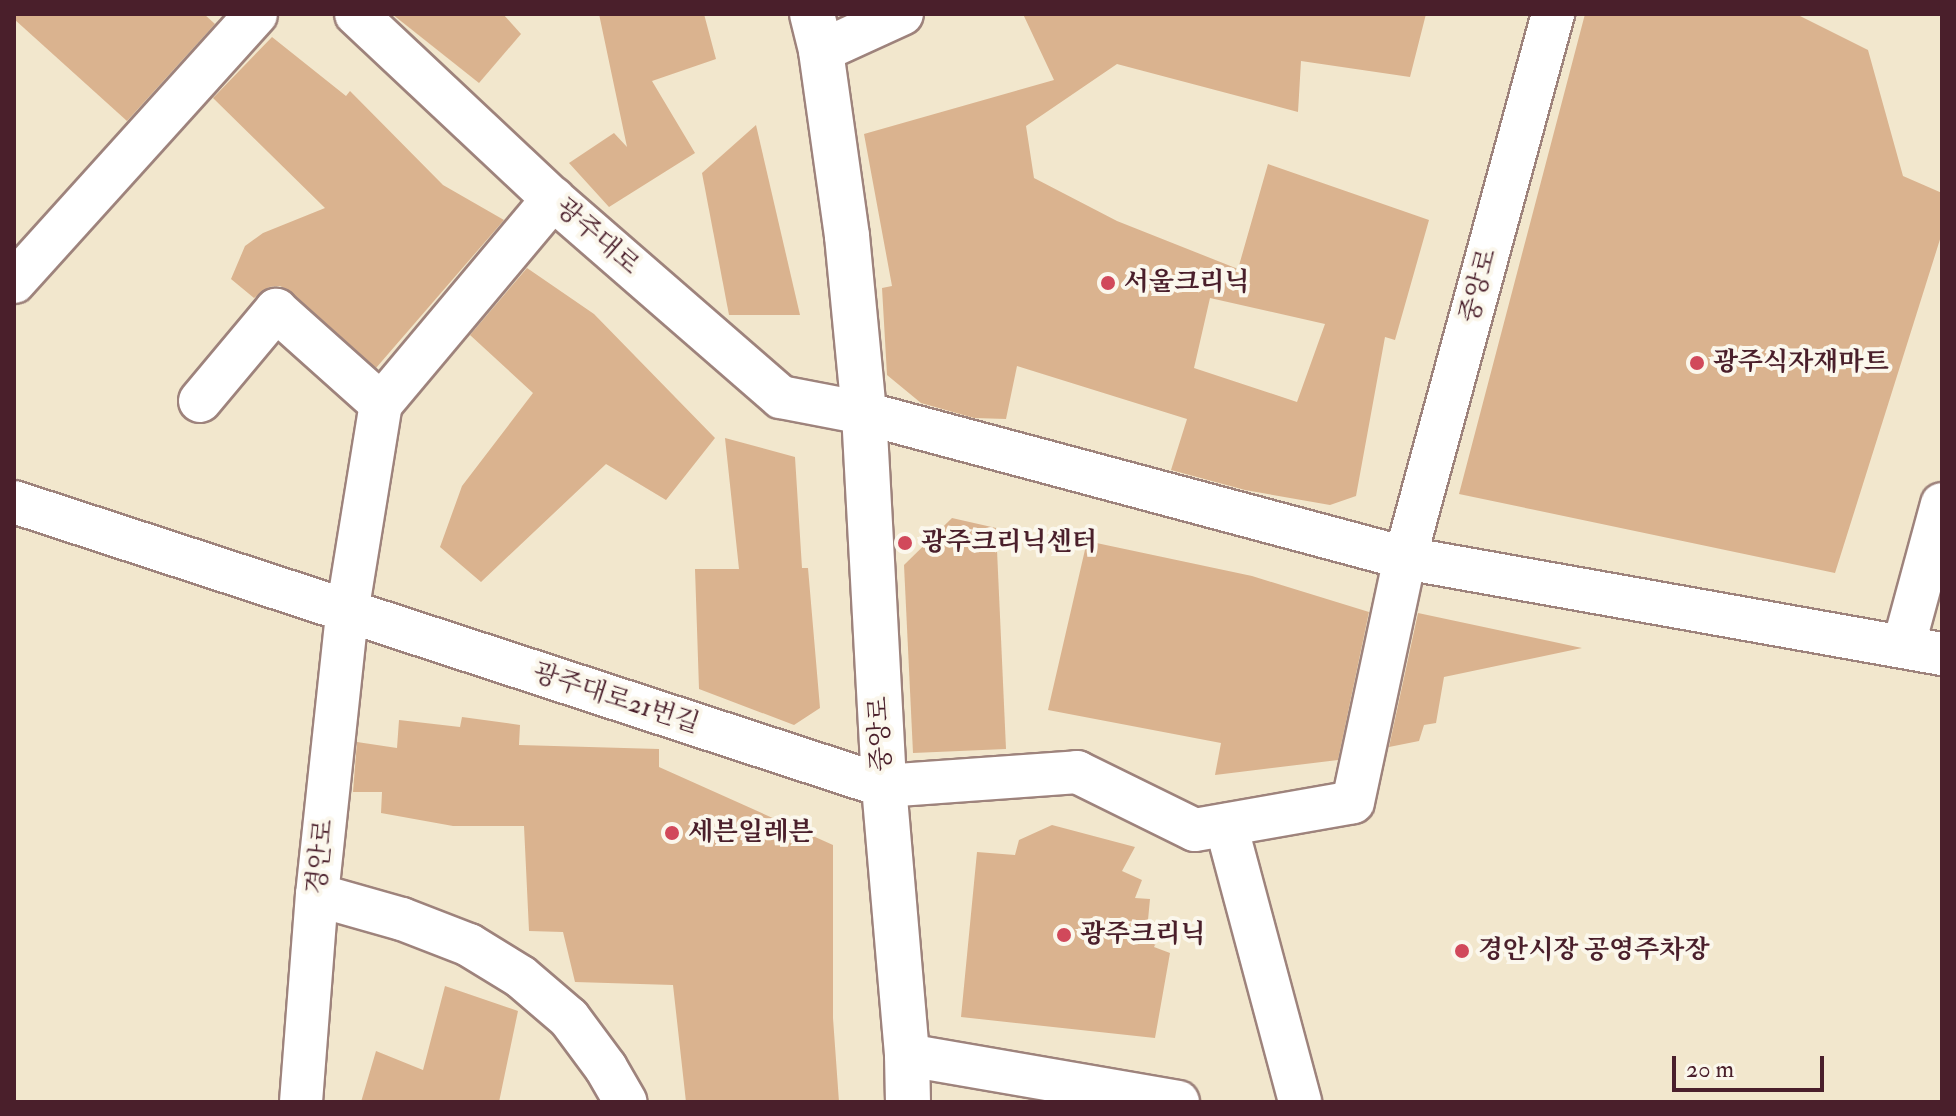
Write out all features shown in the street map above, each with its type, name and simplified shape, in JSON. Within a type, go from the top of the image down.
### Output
[{"type":"street","points":[[14,282],[256,14]]},
{"type":"street","name":"광주대로","points":[[356,14],[553,199],[781,397],[864,413]]},
{"type":"street","name":"중앙로","points":[[902,14],[817,33],[847,236],[864,413],[884,786],[907,1055],[908,1102]]},
{"type":"street","name":"중앙로","points":[[1226,825],[1353,802],[1405,558],[1553,14]]},
{"type":"street","points":[[347,613],[381,404],[553,199]]},
{"type":"street","points":[[200,401],[276,310],[381,404]]},
{"type":"street","points":[[864,413],[1405,558],[1923,649],[1942,504]]},
{"type":"street","name":"광주대로21번길","points":[[14,502],[884,786]]},
{"type":"street","name":"경안로","points":[[301,1102],[317,895],[347,613]]},
{"type":"street","points":[[884,786],[1077,772],[1195,830],[1226,825],[1300,1102]]},
{"type":"street","points":[[317,895],[402,919],[469,945],[521,977],[569,1018],[626,1102]]},
{"type":"street","points":[[907,1055],[1178,1102]]},
{"type":"building","points":[[14,14],[204,14],[215,24],[127,121],[14,19]]},
{"type":"building","points":[[392,14],[503,14],[521,34],[479,83]]},
{"type":"building","points":[[599,14],[704,14],[716,59],[652,81],[695,153],[609,207],[569,163],[614,133],[627,147]]},
{"type":"building","points":[[1023,14],[1426,14],[1410,77],[1301,61],[1298,112],[1117,64],[1026,126],[1034,178],[1117,221],[1238,269],[1268,164],[1429,220],[1395,340],[1385,337],[1356,496],[1330,505],[1245,490],[1171,470],[1187,419],[1017,366],[1006,419],[974,418],[921,403],[887,375],[882,288],[892,286],[864,134],[1054,80]],"holes":[[[1210,298],[1325,324],[1297,402],[1194,368]]]},
{"type":"building","name":"광주식자재마트","points":[[1585,14],[1796,14],[1868,50],[1903,176],[1942,193],[1942,233],[1835,573],[1459,494]]},
{"type":"building","points":[[272,37],[346,96],[350,91],[443,185],[504,220],[376,368],[291,292],[280,286],[269,287],[254,298],[231,279],[245,246],[263,233],[325,208],[213,98]]},
{"type":"building","points":[[756,125],[800,315],[729,315],[702,173]]},
{"type":"building","points":[[527,268],[594,314],[715,438],[666,500],[606,464],[481,582],[440,547],[462,486],[533,393],[470,335]]},
{"type":"building","points":[[725,438],[795,457],[802,568],[808,568],[820,708],[794,725],[699,689],[695,569],[739,569]]},
{"type":"building","points":[[952,518],[996,528],[1006,749],[913,753],[904,565]]},
{"type":"building","points":[[1087,541],[1252,576],[1369,612],[1338,760],[1215,775],[1221,743],[1048,710]]},
{"type":"building","points":[[1418,613],[1582,648],[1444,677],[1436,723],[1424,725],[1419,741],[1389,747]]},
{"type":"building","points":[[462,717],[520,725],[519,745],[659,749],[659,767],[833,845],[833,1018],[839,1102],[686,1102],[673,985],[575,982],[563,932],[529,931],[524,826],[453,826],[381,813],[382,792],[353,792],[357,742],[397,748],[399,720],[460,727]]},
{"type":"building","name":"광주크리닉","points":[[1052,825],[1135,847],[1122,871],[1142,880],[1135,898],[1150,899],[1148,920],[1165,924],[1154,947],[1170,953],[1155,1038],[961,1017],[977,852],[1015,855],[1019,840]]},
{"type":"building","points":[[445,986],[518,1011],[499,1102],[361,1102],[376,1051],[423,1070]]},
{"type":"place","name":"서울크리닉","points":[[1108,283]]},
{"type":"place","name":"광주식자재마트","points":[[1697,363]]},
{"type":"place","name":"광주크리닉센터","points":[[905,543]]},
{"type":"place","name":"세븐일레븐","points":[[672,833]]},
{"type":"place","name":"광주크리닉","points":[[1064,935]]},
{"type":"place","name":"경안시장 공영주차장","points":[[1462,951]]}]
